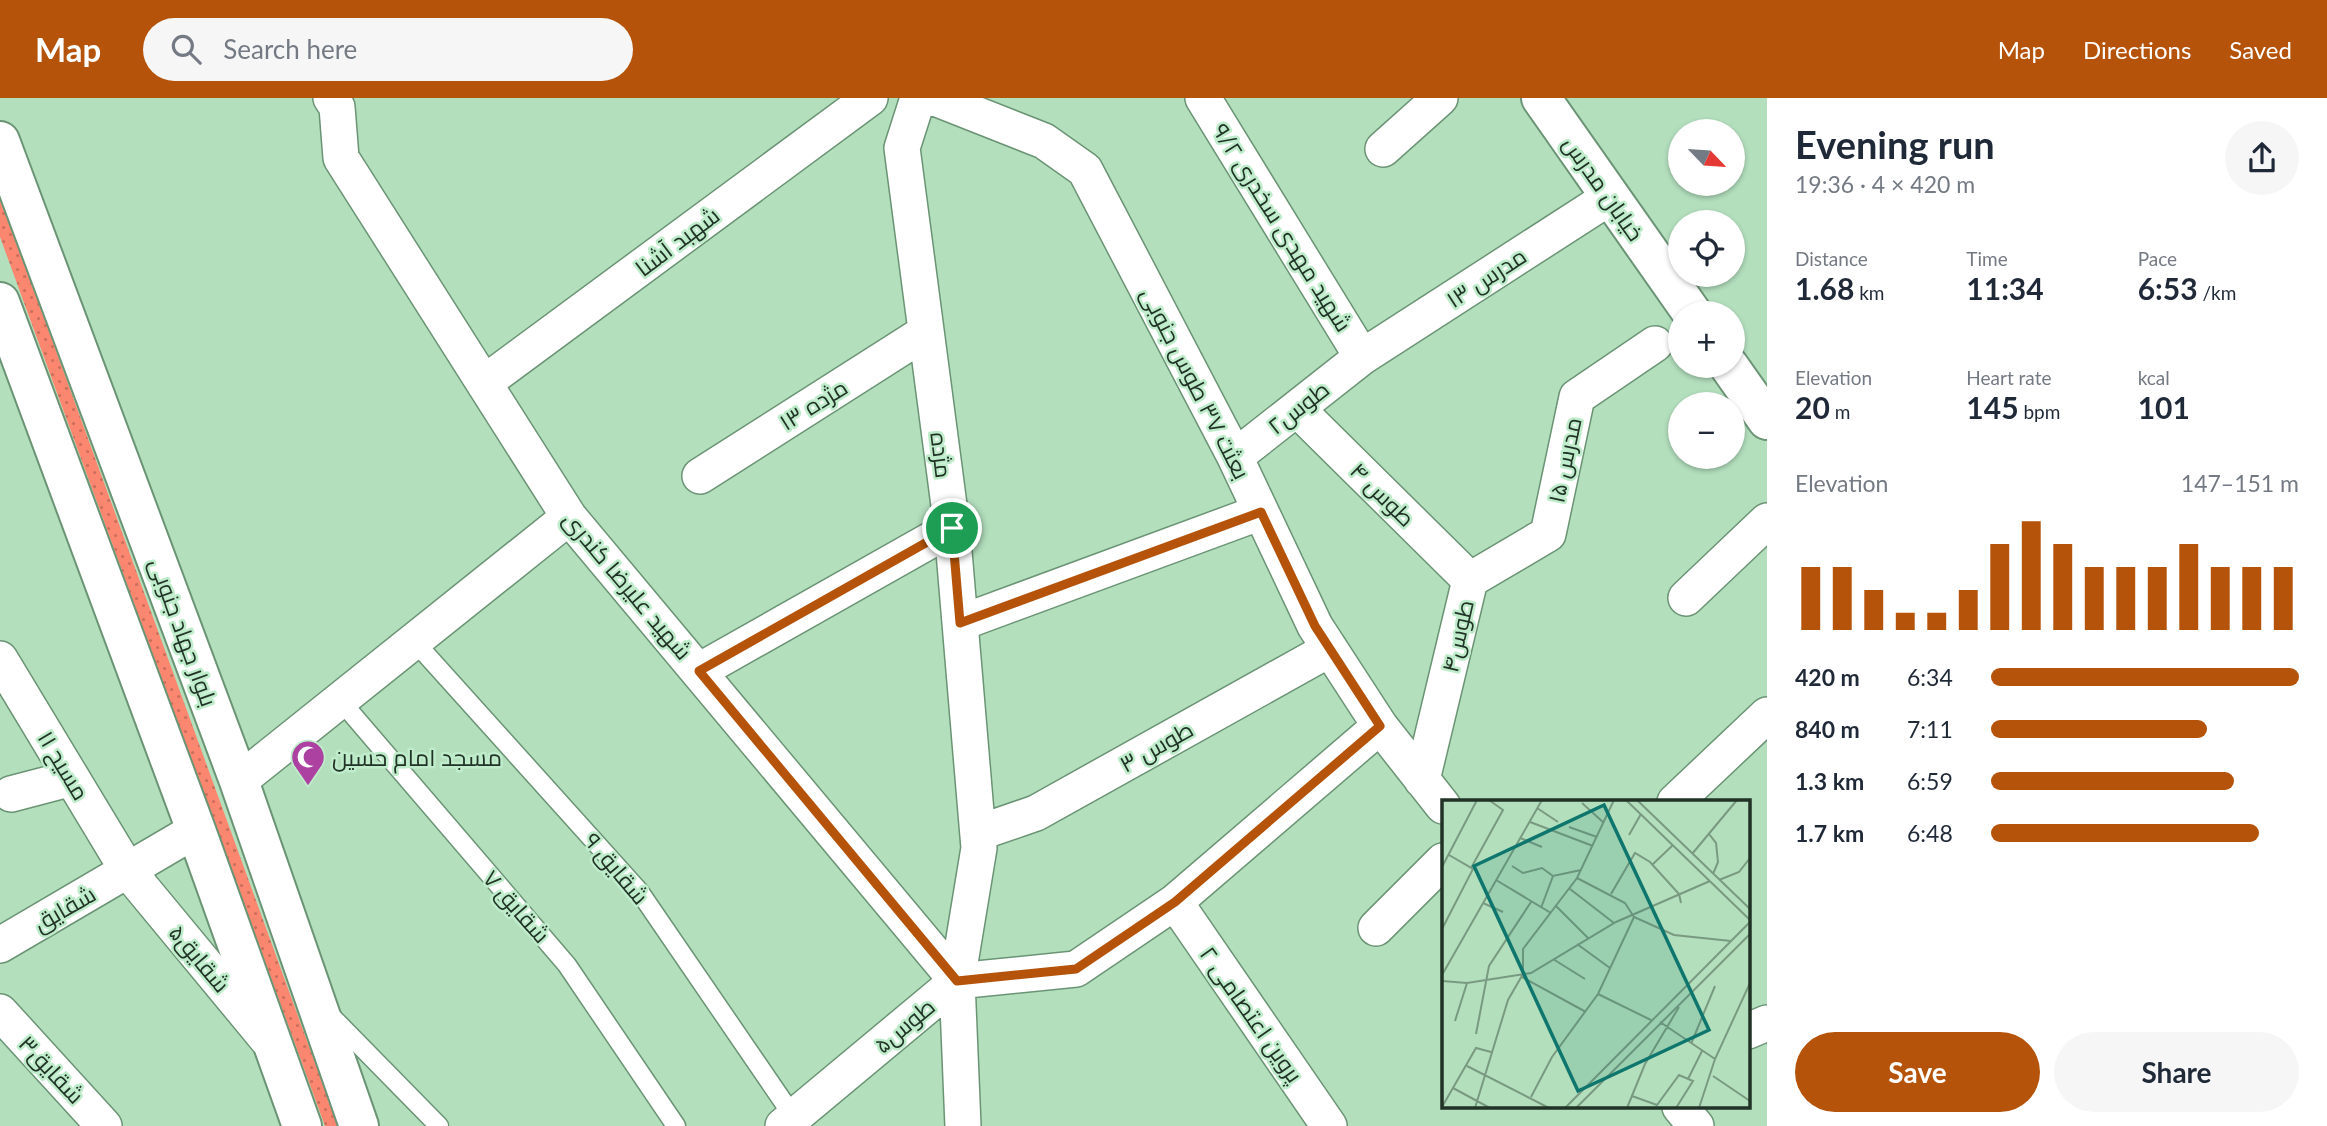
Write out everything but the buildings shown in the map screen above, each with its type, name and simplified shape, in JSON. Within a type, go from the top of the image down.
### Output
[{"type":"main road","name":"خیابان مدرس","points":[[1541,98],[1684,301]]},
{"type":"main road","name":"بلوار جهاد جنوبی","points":[[0,141],[239,781],[359,1126]]},
{"type":"main road","points":[[0,302],[196,830],[302,1126]]},
{"type":"main road","points":[[1737,378],[1767,420]]},
{"type":"street","name":"شهید علیرضا کندری","points":[[331,98],[337,107],[341,158],[569,517],[957,981]]},
{"type":"street","name":"شهبد آشنا","points":[[484,383],[870,98]]},
{"type":"street","name":"مژده","points":[[918,98],[901,148],[952,528],[979,848],[957,981],[963,1126]]},
{"type":"street","name":"بعثت ۳۷ طوس جنوبی","points":[[935,98],[1044,141],[1085,170],[1235,457],[1315,626],[1380,726],[1433,793]]},
{"type":"street","name":"شهید مهدی سخدری ۹/۲","points":[[1203,98],[1362,357]]},
{"type":"street","points":[[1383,149],[1440,98]]},
{"type":"street","name":"مدرس ۱۳","points":[[1362,357],[1610,197]]},
{"type":"street","name":"مژده ۱۳","points":[[700,476],[926,332]]},
{"type":"street","name":"مدرس ۱۵","points":[[1548,534],[1577,397],[1655,344]]},
{"type":"street","name":"طوس۲","points":[[1235,457],[1362,357]]},
{"type":"street","name":"طوس ۴","points":[[1297,409],[1470,580]]},
{"type":"street","points":[[960,623],[1261,512]]},
{"type":"street","points":[[239,781],[569,517]]},
{"type":"street","points":[[1686,598],[1767,521]]},
{"type":"street","points":[[699,671],[952,528]]},
{"type":"street","name":"طوس۴","points":[[1433,793],[1470,580],[1548,534]]},
{"type":"street","name":"طوس ۳","points":[[978,832],[1036,813],[1330,649]]},
{"type":"street","name":"مسیح ۱۱","points":[[0,659],[128,871]]},
{"type":"street","points":[[1677,800],[1767,715]]},
{"type":"street","name":"طوس۵","points":[[788,1121],[957,981],[1076,969],[1175,902],[1380,726]]},
{"type":"street","points":[[11,794],[72,778]]},
{"type":"street","name":"شقایق","points":[[0,944],[196,830]]},
{"type":"street","points":[[1376,928],[1442,862]]},
{"type":"street","name":"شقایق۵","points":[[128,871],[273,1045]]},
{"type":"street","name":"پروین اعتصامی ۲","points":[[1175,902],[1329,1126]]},
{"type":"street","name":"شقایق۳","points":[[0,1012],[104,1126]]},
{"type":"street","points":[[1750,1030],[1767,1023]]},
{"type":"street","points":[[1681,1108],[1696,1126]]},
{"type":"lane","name":"شقایق ۹","points":[[414,641],[639,891],[788,1121]]},
{"type":"lane","name":"شقایق ۷","points":[[340,700],[567,965],[676,1126]]},
{"type":"lane","points":[[315,1000],[439,1126]]},
{"type":"shaded area","points":[[0,200],[338,1126],[325,1126],[0,237]]},
{"type":"place","name":"مسجد امام حسین","points":[[308,787]]},
{"type":"route","points":[[1261,512],[1315,626],[1380,726],[1175,902],[1076,969],[957,981],[699,671],[952,528],[960,623],[1261,512]]}]
